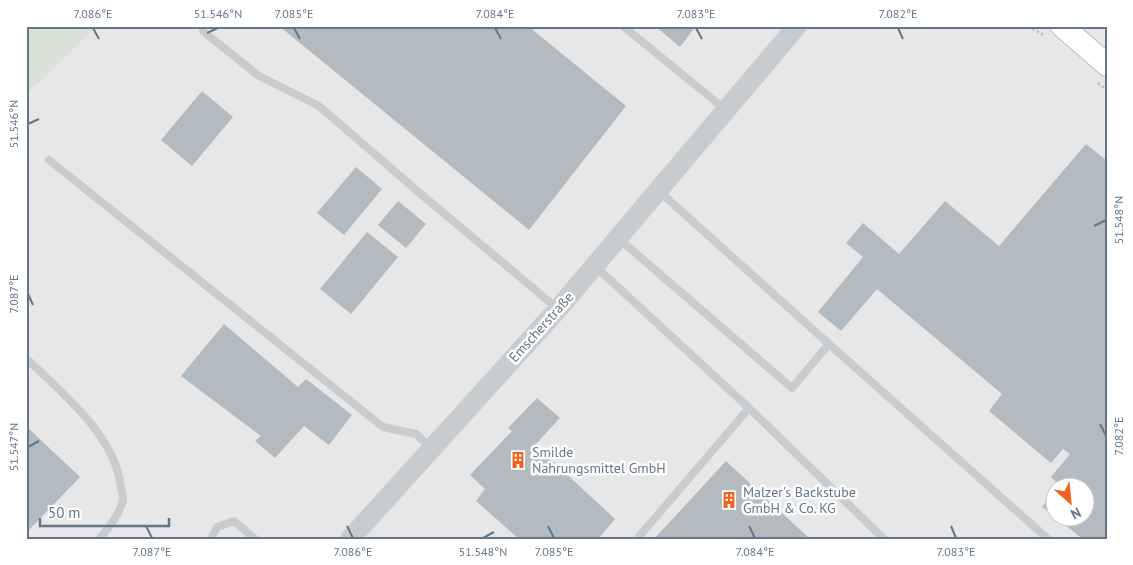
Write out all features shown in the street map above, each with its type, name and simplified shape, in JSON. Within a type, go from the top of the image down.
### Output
[{"type":"main road","points":[[1062,26],[1107,65]]},
{"type":"street","name":"Emscherstraße","points":[[354,537],[558,309],[796,26]]},
{"type":"lane","points":[[201,26],[204,32],[260,76],[320,106],[422,196],[558,309]]},
{"type":"lane","points":[[623,26],[726,110]]},
{"type":"lane","points":[[49,160],[383,428],[416,434],[432,449]]},
{"type":"lane","points":[[659,191],[1048,539]]},
{"type":"lane","points":[[618,238],[792,388],[829,344]]},
{"type":"lane","points":[[595,266],[749,408],[884,539]]},
{"type":"lane","points":[[26,358],[74,403],[108,446],[120,476],[122,500],[111,525],[99,539]]},
{"type":"lane","points":[[637,539],[749,408]]},
{"type":"lane","points":[[210,539],[217,527],[234,521],[255,539]]},
{"type":"shaded area","points":[[26,26],[97,26],[26,95]]},
{"type":"shaded area","points":[[97,26],[1107,26],[1107,539],[26,539],[26,95]]},
{"type":"building","points":[[279,26],[528,26],[626,106],[529,230]]},
{"type":"building","points":[[655,26],[696,26],[680,47]]},
{"type":"building","points":[[202,91],[233,117],[192,166],[161,140]]},
{"type":"building","points":[[1086,144],[1107,161],[1107,539],[1083,539],[1069,528],[1096,528],[1096,478],[1052,478],[1070,454],[1063,449],[1051,463],[989,411],[1002,394],[877,289],[841,331],[818,312],[863,257],[846,243],[863,223],[899,254],[945,201],[999,246]]},
{"type":"building","points":[[356,167],[382,189],[344,235],[317,213]]},
{"type":"building","points":[[398,201],[426,224],[406,248],[378,225]]},
{"type":"building","points":[[367,232],[398,257],[351,314],[320,289]]},
{"type":"building","points":[[224,324],[298,387],[306,379],[352,415],[329,445],[304,426],[275,458],[255,441],[261,436],[181,376]]},
{"type":"building","name":"Smilde Nahrungsmittel GmbH","points":[[537,398],[560,418],[535,445],[615,519],[598,539],[519,539],[476,501],[485,489],[470,475],[512,431],[508,428]]},
{"type":"building","points":[[26,426],[80,477],[26,533]]},
{"type":"building","name":"Malzer's Backstube GmbH & Co. KG","points":[[726,461],[810,539],[654,539]]},
{"type":"building","points":[[1046,502],[1046,510],[1042,507]]},
{"type":"place","name":"Smilde Nahrungsmittel GmbH","points":[[518,460]]},
{"type":"place","name":"Malzer's Backstube GmbH & Co. KG","points":[[729,500]]}]
